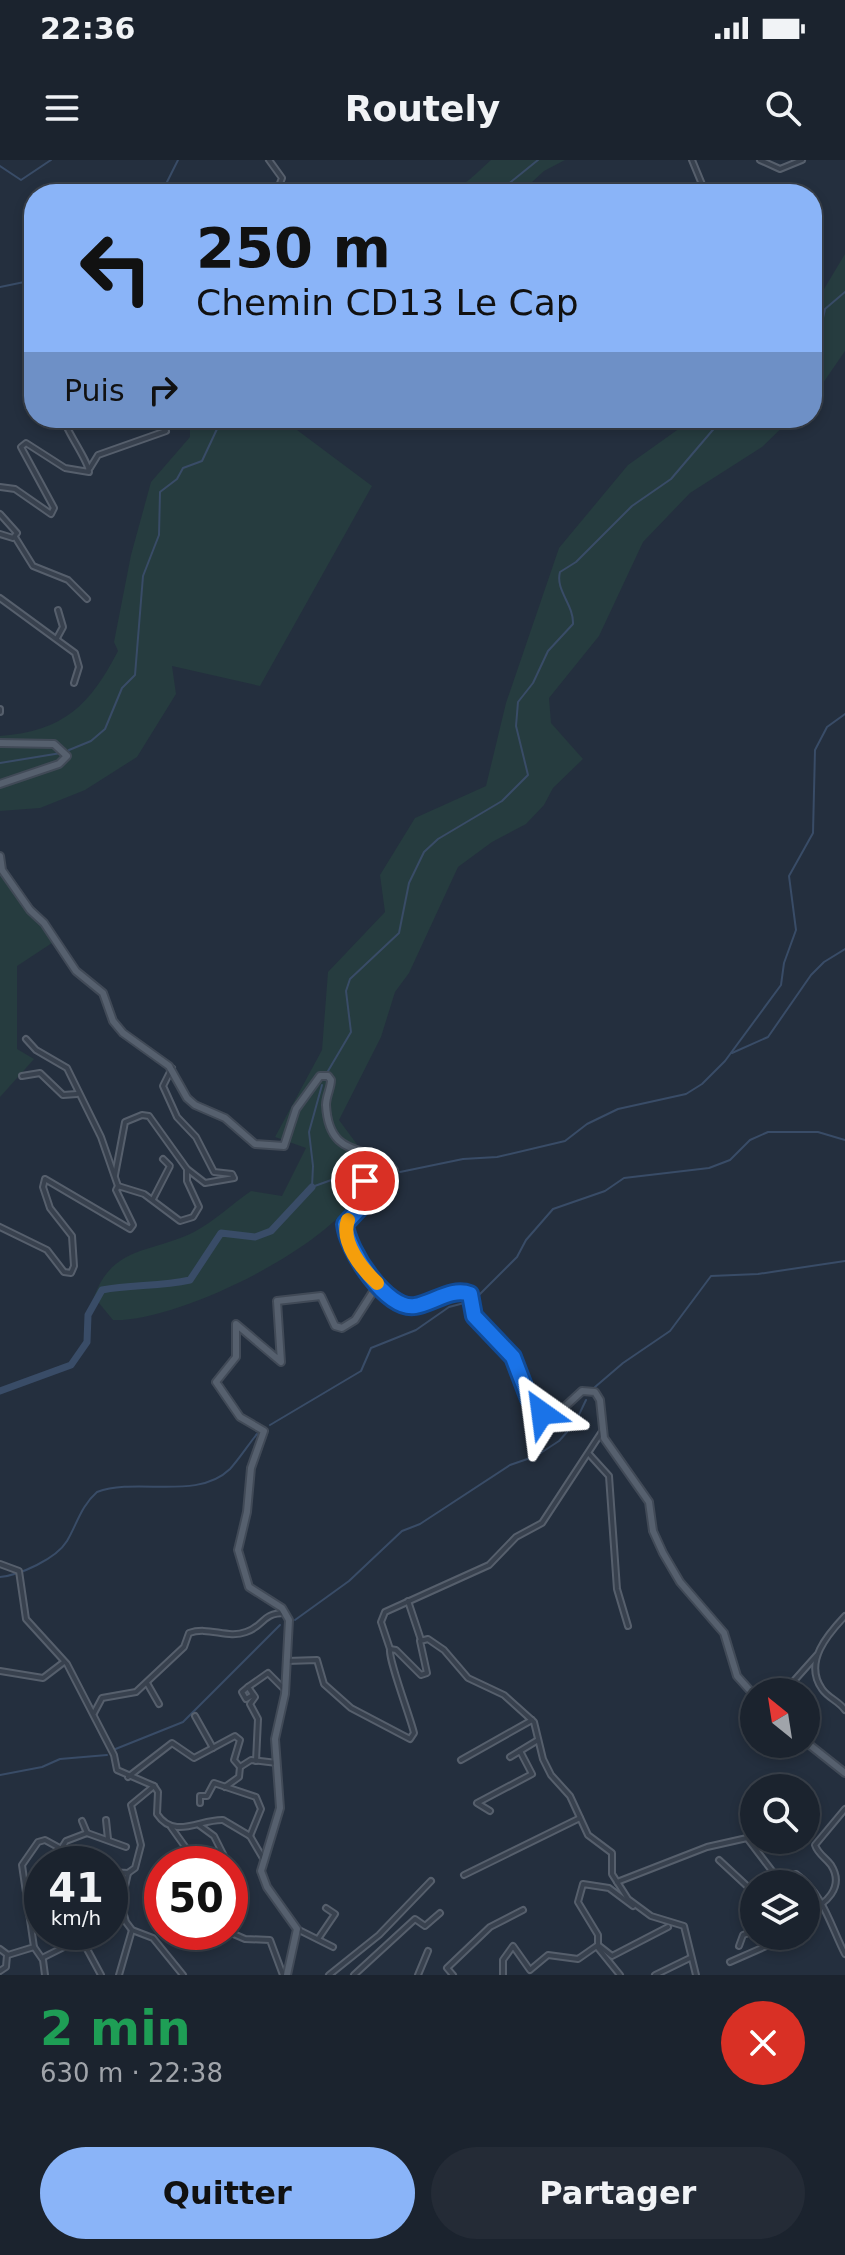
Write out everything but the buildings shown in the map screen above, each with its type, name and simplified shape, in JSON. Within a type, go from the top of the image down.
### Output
[{"type":"main road","points":[[0,743],[51,743],[65,751],[67,759],[0,784]]},
{"type":"main road","points":[[0,856],[2,870],[30,910],[44,923],[76,971],[103,993],[117,1028],[172,1068],[190,1101],[225,1118],[247,1140],[275,1148],[288,1143],[292,1119],[302,1098],[320,1076],[328,1076],[331,1080],[328,1115],[341,1144],[350,1150],[378,1157],[394,1170],[365,1181],[359,1192],[361,1207],[345,1224],[358,1264],[378,1284],[409,1306],[454,1293],[470,1294],[474,1316],[517,1362],[534,1406],[547,1414],[557,1414],[582,1391],[593,1391],[600,1400],[601,1433],[649,1502],[655,1537],[671,1569],[724,1633],[740,1679]]},
{"type":"main road","points":[[286,1975],[297,1929],[264,1883],[261,1871],[280,1808],[275,1739],[285,1689],[287,1614],[249,1587],[239,1557],[251,1468],[265,1436],[261,1427],[240,1417],[218,1387],[217,1378],[236,1357],[236,1324],[276,1361],[281,1362],[277,1301],[321,1296],[335,1326],[342,1328],[355,1320],[378,1284]]},
{"type":"main road","points":[[820,1753],[845,1773]]},
{"type":"street","points":[[269,160],[282,178],[280,184]]},
{"type":"street","points":[[692,160],[702,184]]},
{"type":"street","points":[[760,160],[780,169],[802,160]]},
{"type":"street","points":[[67,428],[73,444],[90,468]]},
{"type":"street","points":[[0,487],[15,489],[51,514],[54,508],[22,451],[23,444],[31,445],[65,468],[84,473],[98,455],[166,431]]},
{"type":"street","points":[[0,514],[16,531],[15,537],[33,566],[68,580],[87,599]]},
{"type":"street","points":[[0,534],[15,537]]},
{"type":"street","points":[[0,591],[0,598],[57,638],[77,657],[79,667],[74,683]]},
{"type":"street","points":[[57,638],[63,627],[58,610]]},
{"type":"street","points":[[0,1227],[47,1250],[64,1272],[71,1273],[74,1266],[72,1236],[50,1208],[43,1187],[45,1179],[130,1229],[133,1225],[116,1190],[118,1186],[101,1137],[77,1094],[67,1068],[36,1050],[26,1039]]},
{"type":"street","points":[[115,1177],[125,1122],[142,1115],[149,1116],[187,1169],[205,1183],[234,1178],[232,1174],[214,1172],[196,1137],[177,1117],[163,1086],[172,1068]]},
{"type":"street","points":[[22,1076],[40,1073],[63,1095],[77,1094]]},
{"type":"street","points":[[153,1199],[170,1166],[163,1159]]},
{"type":"street","points":[[118,1186],[128,1186],[153,1199],[180,1221],[193,1217],[199,1207],[187,1181],[187,1169]]},
{"type":"street","points":[[287,1661],[317,1660],[324,1684],[351,1708],[412,1739],[413,1727],[403,1688],[389,1658],[390,1649],[381,1617],[408,1600],[489,1565],[516,1537],[542,1523],[601,1433]]},
{"type":"street","points":[[589,1454],[609,1476],[617,1589],[628,1626]]},
{"type":"street","points":[[0,1564],[19,1571],[26,1619],[64,1662],[114,1755],[117,1770],[154,1786],[158,1792],[157,1814],[185,1846]]},
{"type":"street","points":[[390,1649],[396,1650],[421,1675],[427,1673],[420,1653],[421,1640],[408,1600]]},
{"type":"street","points":[[93,1715],[102,1698],[136,1692],[147,1683],[184,1647],[189,1633],[211,1629],[231,1635],[246,1633],[264,1617],[287,1614]]},
{"type":"street","points":[[796,1678],[845,1616]]},
{"type":"street","points":[[421,1640],[423,1638],[439,1646],[468,1678],[504,1695],[532,1720],[551,1775],[570,1796],[588,1835],[612,1853],[612,1874],[636,1907]]},
{"type":"street","points":[[817,1655],[820,1686],[845,1710]]},
{"type":"street","points":[[0,1671],[43,1678],[64,1662]]},
{"type":"street","points":[[256,1761],[258,1719],[250,1704],[253,1695],[248,1687],[268,1673],[285,1689]]},
{"type":"street","points":[[147,1683],[159,1704]]},
{"type":"street","points":[[195,1716],[213,1748]]},
{"type":"street","points":[[461,1760],[532,1720]]},
{"type":"street","points":[[128,1777],[172,1743],[190,1758],[239,1737],[234,1760],[240,1767],[239,1777],[225,1787]]},
{"type":"street","points":[[510,1757],[538,1740]]},
{"type":"street","points":[[490,1811],[477,1803],[532,1774],[520,1751]]},
{"type":"street","points":[[240,1767],[256,1761],[277,1763]]},
{"type":"street","points":[[200,1803],[200,1796],[207,1796],[212,1784],[256,1797],[260,1803],[250,1836]]},
{"type":"street","points":[[128,1873],[139,1861],[141,1845],[131,1805],[154,1786]]},
{"type":"street","points":[[820,1907],[838,1884],[831,1865],[815,1845],[845,1809]]},
{"type":"street","points":[[464,1868],[466,1874],[580,1818]]},
{"type":"street","points":[[106,1820],[108,1839]]},
{"type":"street","points":[[171,1827],[223,1820],[250,1836],[264,1860]]},
{"type":"street","points":[[82,1821],[87,1833]]},
{"type":"street","points":[[199,1825],[214,1836],[219,1846]]},
{"type":"street","points":[[62,1846],[66,1841],[87,1833],[124,1846]]},
{"type":"street","points":[[617,1882],[741,1837],[747,1838],[771,1870]]},
{"type":"street","points":[[35,1846],[45,1840],[56,1846]]},
{"type":"street","points":[[719,1860],[740,1880]]},
{"type":"street","points":[[329,1975],[379,1935],[431,1881]]},
{"type":"street","points":[[620,1975],[598,1945],[598,1935],[578,1902],[583,1884],[609,1888],[651,1916],[684,1926],[696,1975]]},
{"type":"street","points":[[820,1902],[845,1954]]},
{"type":"street","points":[[318,1939],[335,1914],[326,1908]]},
{"type":"street","points":[[453,1975],[447,1968],[490,1927],[523,1910]]},
{"type":"street","points":[[354,1975],[415,1919],[425,1926],[440,1913]]},
{"type":"street","points":[[128,1924],[132,1930],[153,1938],[183,1975]]},
{"type":"street","points":[[598,1945],[612,1956],[668,1927]]},
{"type":"street","points":[[297,1929],[333,1947]]},
{"type":"street","points":[[119,1975],[132,1930]]},
{"type":"street","points":[[248,1939],[270,1940],[286,1975]]},
{"type":"street","points":[[503,1975],[503,1960],[513,1946],[530,1970],[548,1955],[578,1959],[598,1945]]},
{"type":"street","points":[[0,1949],[7,1955]]},
{"type":"street","points":[[7,1955],[24,1950]]},
{"type":"street","points":[[36,1950],[42,1958],[45,1975]]},
{"type":"street","points":[[42,1958],[58,1950]]},
{"type":"street","points":[[87,1950],[101,1975]]},
{"type":"street","points":[[730,1962],[757,1950]]},
{"type":"street","points":[[418,1975],[428,1951]]},
{"type":"street","points":[[0,1971],[6,1967],[7,1955]]},
{"type":"street","points":[[655,1975],[690,1958]]},
{"type":"green space","points":[[491,160],[565,160],[544,171],[530,184],[462,184]]},
{"type":"green space","points":[[845,254],[845,351],[822,384],[822,292]]},
{"type":"green space","points":[[190,428],[294,428],[372,486],[260,686],[172,666],[176,694],[137,757],[85,790],[40,808],[0,811],[0,736],[42,728],[58,721],[85,700],[108,670],[118,651],[114,642],[131,555],[151,482],[190,437]]},
{"type":"green space","points":[[680,428],[782,428],[762,447],[690,493],[643,542],[599,636],[549,698],[551,723],[583,759],[553,788],[544,805],[526,824],[492,842],[458,867],[409,973],[395,992],[381,1037],[339,1120],[370,1162],[358,1192],[338,1217],[313,1239],[245,1279],[173,1309],[140,1318],[113,1320],[94,1297],[102,1280],[123,1259],[194,1232],[251,1191],[282,1196],[306,1148],[275,1137],[322,1050],[328,972],[385,912],[380,875],[415,818],[486,786],[506,703],[559,548],[628,465]]},
{"type":"green space","points":[[0,861],[52,943],[17,966],[17,1049],[34,1059],[0,1097]]},
{"type":"waterway","points":[[0,166],[21,180],[51,160]]},
{"type":"waterway","points":[[166,184],[178,160]]},
{"type":"waterway","points":[[508,184],[538,160]]},
{"type":"waterway","points":[[0,287],[24,282]]},
{"type":"waterway","points":[[822,319],[825,309],[845,292]]},
{"type":"waterway","points":[[69,750],[91,741],[105,729],[122,688],[135,675],[143,576],[159,535],[160,492],[177,479],[183,468],[202,461],[218,428]]},
{"type":"waterway","points":[[328,1071],[351,1032],[346,991],[350,979],[399,933],[409,883],[424,852],[438,839],[502,801],[528,775],[516,726],[518,702],[533,683],[548,651],[573,624],[571,610],[560,585],[560,572],[576,562],[632,506],[671,479],[714,428]]},
{"type":"waterway","points":[[400,1172],[463,1159],[497,1157],[565,1141],[587,1124],[618,1109],[686,1094],[702,1084],[725,1061],[781,985],[784,963],[796,930],[789,876],[813,833],[815,750],[827,727],[845,714]]},
{"type":"waterway","points":[[0,763],[61,753]]},
{"type":"waterway","points":[[732,1053],[768,1037],[811,975],[824,962],[845,949]]},
{"type":"waterway","points":[[322,1085],[309,1132],[312,1187],[370,1166],[385,1166]]},
{"type":"waterway","points":[[477,1297],[517,1257],[526,1240],[553,1209],[605,1191],[624,1178],[709,1168],[730,1160],[750,1140],[768,1132],[818,1132],[845,1140]]},
{"type":"waterway","points":[[0,1391],[71,1365],[87,1342],[88,1315],[102,1290],[190,1280],[221,1233],[255,1237],[271,1231],[312,1187]]},
{"type":"waterway","points":[[595,1387],[623,1363],[670,1331],[711,1276],[758,1274],[845,1261]]},
{"type":"waterway","points":[[270,1425],[361,1371],[371,1348],[416,1330],[449,1307],[468,1302]]},
{"type":"waterway","points":[[295,1620],[349,1581],[402,1531],[420,1524],[510,1465],[536,1456],[559,1441],[575,1423],[586,1400]]},
{"type":"waterway","points":[[0,1577],[27,1569],[62,1548],[83,1509],[97,1492],[113,1488],[184,1486],[216,1479],[230,1469],[257,1434]]},
{"type":"waterway","points":[[113,1750],[183,1722],[280,1625]]},
{"type":"waterway","points":[[0,1775],[42,1767],[60,1759],[107,1755]]},
{"type":"slow traffic","points":[[348,1220],[346,1231],[358,1264],[377,1283]]},
{"type":"route","points":[[365,1181],[359,1188],[361,1207],[345,1224],[358,1264],[403,1305],[414,1306],[454,1293],[470,1294],[474,1316],[517,1362],[529,1399],[542,1413]]}]
